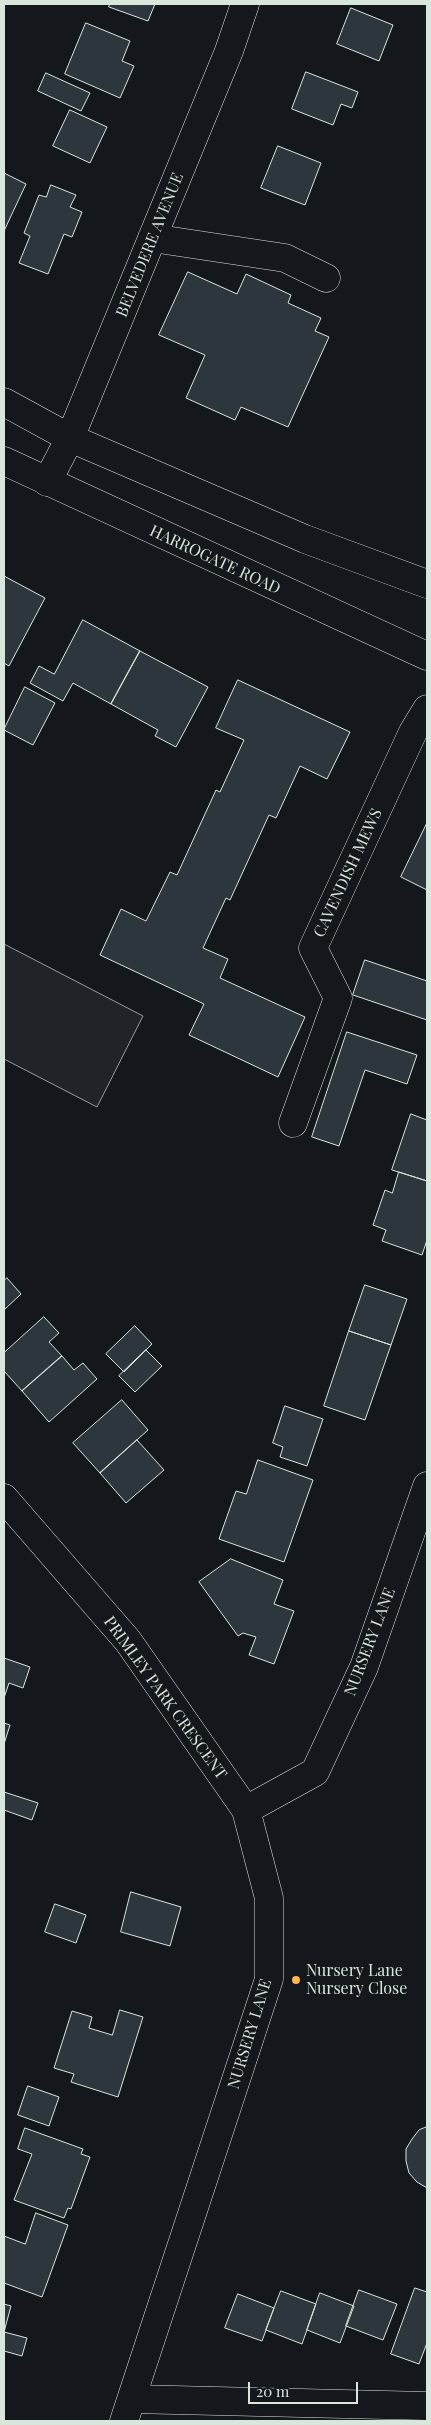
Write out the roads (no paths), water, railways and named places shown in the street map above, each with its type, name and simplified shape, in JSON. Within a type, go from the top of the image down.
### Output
[{"type":"main road","name":"BELVEDERE AVENUE","points":[[47,482],[70,438],[229,51],[245,4]]},
{"type":"main road","points":[[152,238],[285,258],[326,278]]},
{"type":"main road","points":[[4,402],[70,438],[305,539],[427,584]]},
{"type":"main road","name":"HARROGATE ROAD","points":[[4,461],[427,656]]},
{"type":"main road","name":"CAVENDISH MEWS","points":[[294,1123],[338,998],[313,948],[413,732],[427,709]]},
{"type":"main road","name":"NURSERY LANE","points":[[128,2410],[269,1979],[269,1898],[246,1810],[315,1772],[364,1667],[427,1486]]},
{"type":"main road","name":"PRIMLEY PARK CRESCENT","points":[[4,1498],[128,1641],[246,1810]]},
{"type":"main road","points":[[128,2410],[427,2406]]},
{"type":"place","name":"Nursery Lane Nursery Close","points":[[296,1980]]}]
